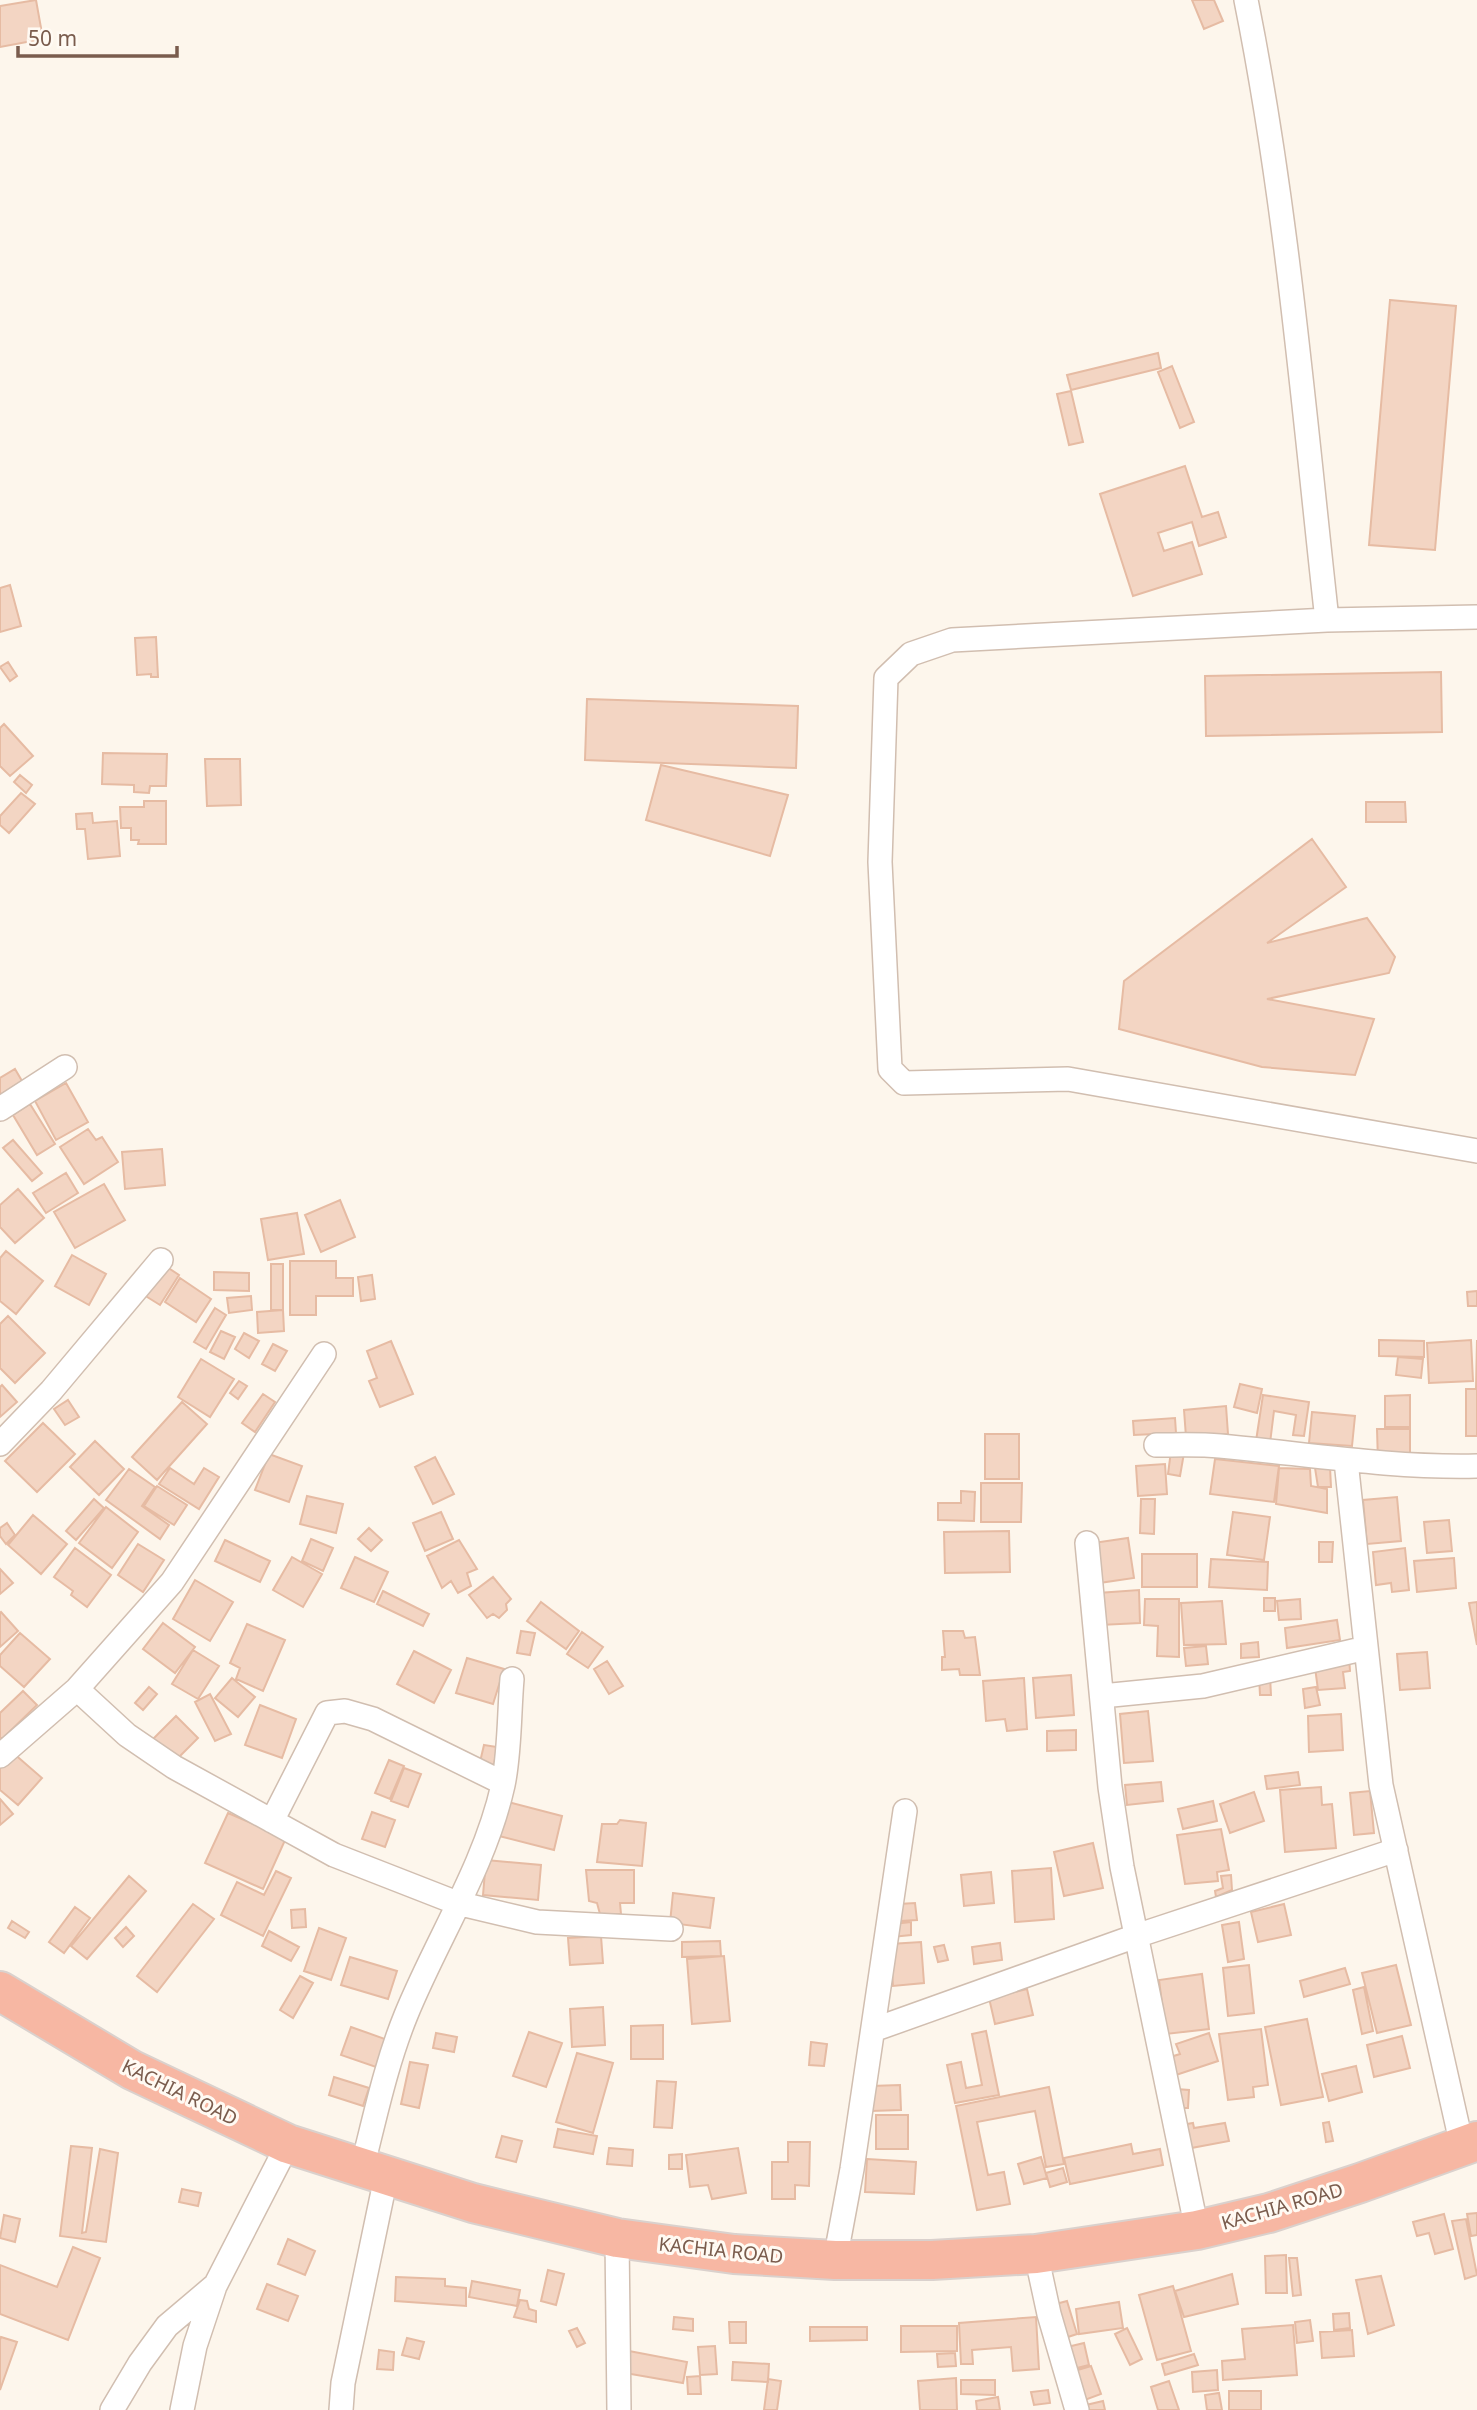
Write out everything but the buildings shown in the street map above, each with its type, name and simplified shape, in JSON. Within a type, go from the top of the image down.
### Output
[{"type":"highway","name":"KACHIA ROAD","points":[[0,1991],[132,2070],[288,2144],[473,2203],[617,2238],[734,2254],[835,2260],[932,2260],[1036,2254],[1197,2230],[1269,2213],[1469,2144]]},
{"type":"street","points":[[1245,0],[1287,262],[1327,620]]},
{"type":"street","points":[[1477,617],[1327,620],[952,640],[911,654],[886,678],[880,862],[890,1069],[905,1083],[1068,1079],[1477,1151]]},
{"type":"street","points":[[0,1109],[65,1067]]},
{"type":"street","points":[[0,1444],[51,1391],[161,1261]]},
{"type":"street","points":[[0,1756],[77,1689],[172,1582],[324,1354]]},
{"type":"street","points":[[1156,1445],[1218,1445],[1346,1461],[1425,1467],[1477,1466]]},
{"type":"street","points":[[1346,1461],[1381,1785],[1469,2144]]},
{"type":"street","points":[[1087,1543],[1112,1800],[1122,1867],[1197,2230]]},
{"type":"street","points":[[1102,1696],[1203,1686],[1366,1648]]},
{"type":"street","points":[[341,2410],[388,2069],[406,2016],[478,1859],[503,1783],[512,1679]]},
{"type":"street","points":[[77,1689],[127,1735],[165,1761],[334,1855],[457,1903],[537,1922],[598,1927],[671,1928]]},
{"type":"street","points":[[272,1821],[327,1713],[345,1711],[373,1719],[503,1783]]},
{"type":"street","points":[[835,2260],[852,2169],[905,1811]]},
{"type":"street","points":[[873,2029],[1136,1936],[1396,1850]]},
{"type":"street","points":[[182,2410],[195,2346],[215,2286],[288,2144]]},
{"type":"street","points":[[617,2238],[619,2410]]},
{"type":"street","points":[[1036,2254],[1049,2314],[1077,2410]]},
{"type":"street","points":[[112,2410],[140,2362],[167,2326],[215,2286]]}]
